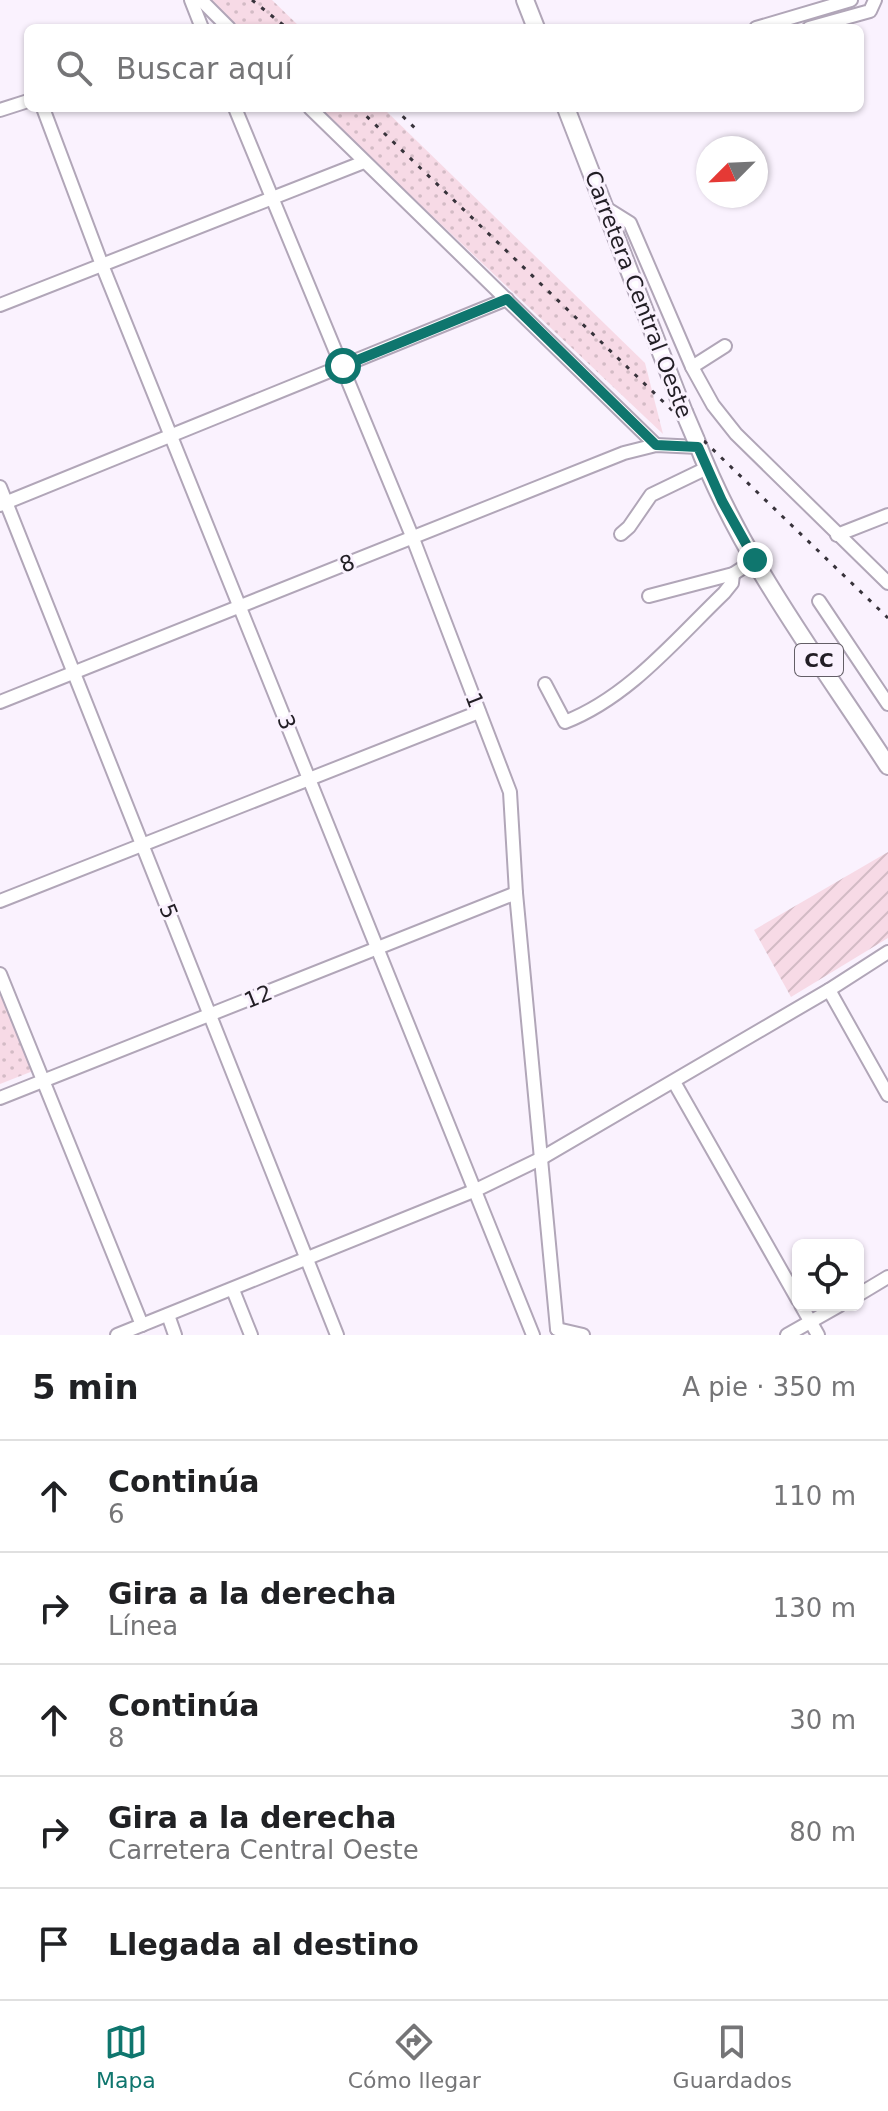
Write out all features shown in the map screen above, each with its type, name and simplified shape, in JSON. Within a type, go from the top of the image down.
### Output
[{"type":"main road","points":[[525,0],[534,24]]},
{"type":"main road","name":"Carretera Central Oeste","points":[[568,112],[684,412],[722,501],[755,560],[888,766]]},
{"type":"street","points":[[191,0],[200,24]]},
{"type":"street","points":[[201,0],[221,24]]},
{"type":"street","points":[[770,24],[851,0]]},
{"type":"street","points":[[823,24],[870,11],[875,0]]},
{"type":"street","points":[[0,110],[24,102]]},
{"type":"street","name":"3","points":[[45,112],[102,265],[533,1335]]},
{"type":"street","name":"1","points":[[237,112],[412,536],[510,792],[516,893],[557,1329]]},
{"type":"street","points":[[314,112],[656,445]]},
{"type":"street","points":[[0,305],[364,162]]},
{"type":"street","points":[[606,208],[630,223],[692,367],[713,405],[736,434],[888,583]]},
{"type":"street","points":[[3,504],[507,299]]},
{"type":"street","points":[[692,367],[725,346]]},
{"type":"street","name":"8","points":[[0,702],[624,453],[656,445],[697,444]]},
{"type":"street","points":[[621,534],[651,495],[707,468]]},
{"type":"street","name":"5","points":[[0,487],[3,504],[143,844],[337,1335]]},
{"type":"street","points":[[837,535],[888,515]]},
{"type":"street","points":[[649,596],[733,574],[755,560]]},
{"type":"street","points":[[545,684],[565,722],[591,712],[619,694],[724,593],[732,583],[733,574]]},
{"type":"street","points":[[819,601],[888,704]]},
{"type":"street","points":[[0,901],[479,712]]},
{"type":"street","name":"12","points":[[0,1098],[516,893]]},
{"type":"street","points":[[117,1335],[476,1190],[540,1159],[829,990],[888,952]]},
{"type":"street","points":[[0,974],[142,1325]]},
{"type":"street","points":[[829,990],[888,1095]]},
{"type":"street","points":[[674,1082],[792,1290]]},
{"type":"street","points":[[864,1291],[888,1277]]},
{"type":"street","points":[[233,1290],[251,1335]]},
{"type":"street","points":[[804,1311],[818,1335]]},
{"type":"street","points":[[787,1335],[830,1311]]},
{"type":"street","points":[[168,1315],[175,1335]]},
{"type":"street","points":[[540,1335],[557,1329],[583,1335]]},
{"type":"shaded area","points":[[206,0],[272,0],[297,24],[231,24]]},
{"type":"shaded area","points":[[322,112],[387,112],[645,363],[663,434]]},
{"type":"shaded area","points":[[888,852],[888,938],[791,997],[754,930]]},
{"type":"shaded area","points":[[0,988],[33,1071],[0,1084]]},
{"type":"railway","points":[[252,0],[282,24]]},
{"type":"railway","points":[[362,112],[888,618]]},
{"type":"railway","points":[[398,112],[416,129]]},
{"type":"route","points":[[343,366],[507,299],[656,445],[698,447],[722,501],[755,560]]}]
